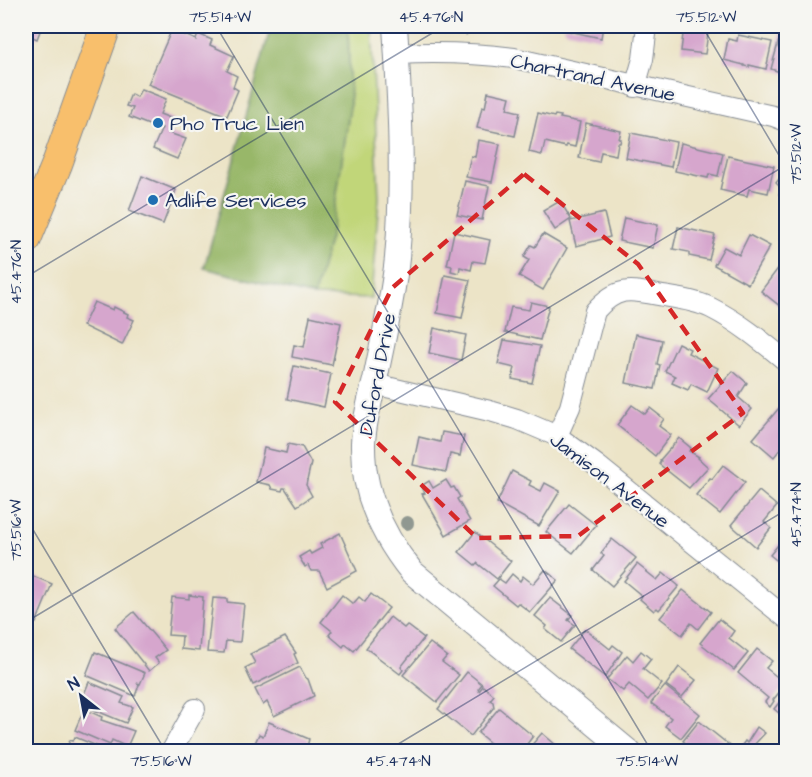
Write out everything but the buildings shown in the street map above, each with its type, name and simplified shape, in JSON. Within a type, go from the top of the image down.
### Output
[{"type":"main road","points":[[26,239],[57,164],[106,26]]},
{"type":"street","name":"Duford Drive","points":[[395,26],[400,135],[400,221],[392,299],[364,435],[366,477],[377,516],[398,555],[412,572],[625,750]]},
{"type":"street","points":[[635,87],[643,59],[647,26]]},
{"type":"street","name":"Chartrand Avenue","points":[[396,54],[466,53],[514,58],[635,87],[764,114],[786,121]]},
{"type":"street","points":[[557,436],[570,407],[595,310],[603,302],[623,291],[635,290],[684,299],[710,307],[746,329],[786,361]]},
{"type":"street","name":"Jamison Avenue","points":[[374,384],[490,411],[517,419],[557,436],[598,466],[786,618]]},
{"type":"street","points":[[171,752],[195,709]]},
{"type":"path","points":[[458,26],[470,37]]},
{"type":"highlighted area","points":[[524,174],[638,264],[743,413],[578,536],[477,538],[335,402],[392,288]]},
{"type":"green space","points":[[271,26],[348,26],[350,106],[331,233],[314,296],[204,268]]},
{"type":"green space","points":[[348,26],[371,26],[379,198],[371,298],[314,296],[331,233],[350,106]]},
{"type":"place","name":"Pho Truc Lien","points":[[158,123]]},
{"type":"place","name":"Adlife Services","points":[[153,200]]}]
